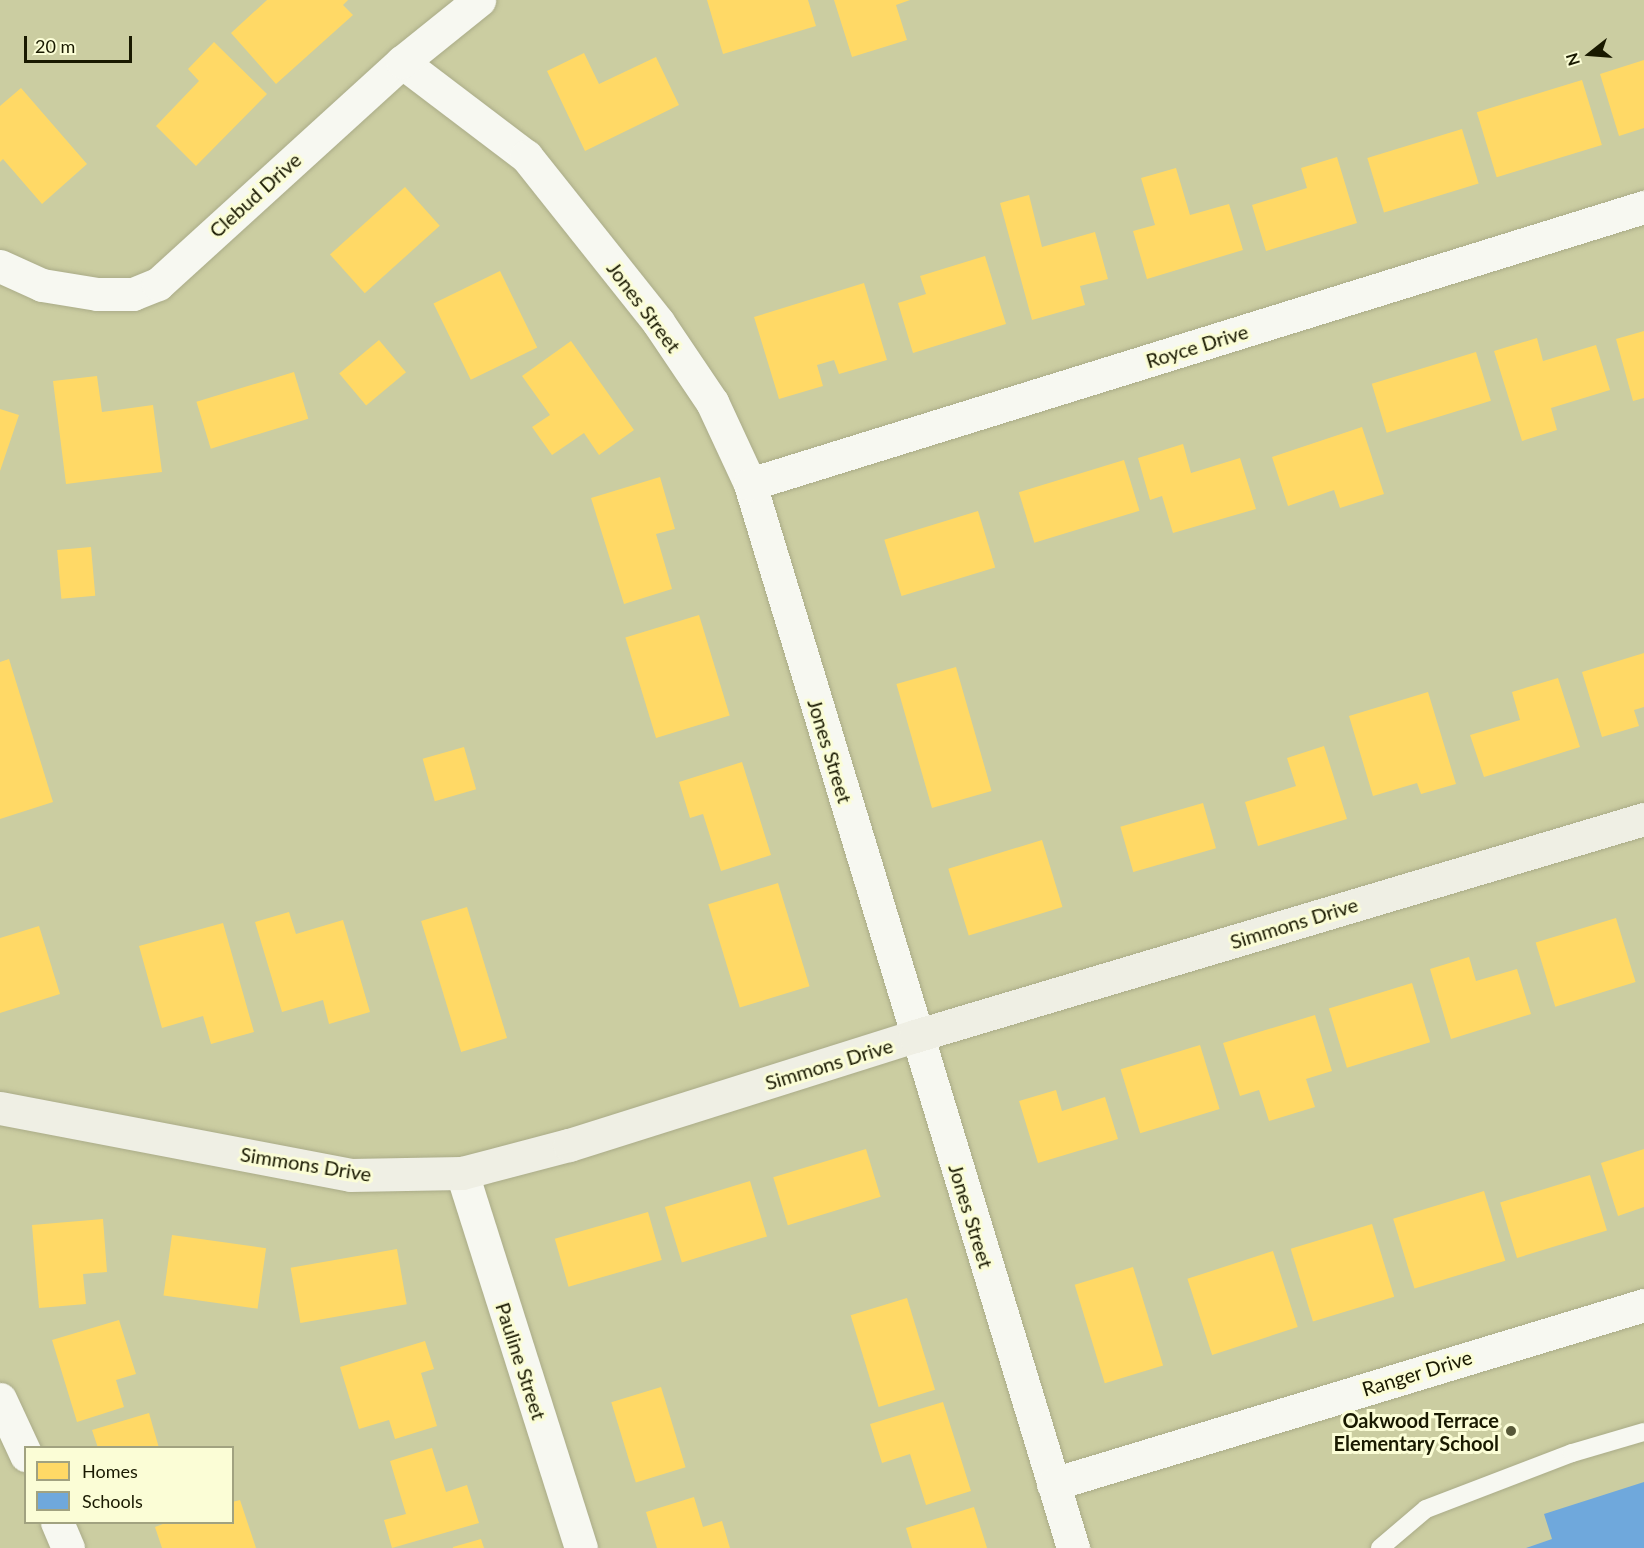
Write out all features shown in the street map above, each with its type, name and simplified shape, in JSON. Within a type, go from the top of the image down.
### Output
[{"type":"street","name":"Clebud Drive","points":[[0,266],[42,285],[97,294],[133,294],[158,284],[402,62],[479,0]]},
{"type":"street","name":"Jones Street","points":[[402,62],[526,156],[658,322],[712,402],[750,484],[915,1036],[1073,1548]]},
{"type":"street","name":"Royce Drive","points":[[750,484],[1644,207]]},
{"type":"street","name":"Simmons Drive","points":[[0,1108],[350,1175],[462,1173],[569,1145],[915,1036],[1644,819]]},
{"type":"street","name":"Pauline Street","points":[[462,1173],[581,1548]]},
{"type":"street","name":"Ranger Drive","points":[[1053,1484],[1644,1305]]},
{"type":"street","points":[[0,1399],[24,1451]]},
{"type":"street","points":[[58,1524],[68,1548]]},
{"type":"lane","points":[[1380,1548],[1426,1509],[1572,1453],[1644,1432]]},
{"type":"building: Homes","points":[[267,0],[348,0],[343,5],[353,15],[276,84],[231,33]]},
{"type":"building: Homes","points":[[707,0],[808,0],[816,26],[723,54]]},
{"type":"building: Homes","points":[[834,0],[910,0],[896,5],[907,40],[852,57]]},
{"type":"building: Homes","points":[[214,42],[267,94],[196,166],[156,126],[199,81],[188,69]]},
{"type":"building: Homes","points":[[584,53],[599,84],[656,57],[679,105],[585,151],[547,71]]},
{"type":"building: Homes","points":[[1644,60],[1644,128],[1619,136],[1600,74]]},
{"type":"building: Homes","points":[[1582,80],[1602,145],[1497,177],[1477,112]]},
{"type":"building: Homes","points":[[21,88],[87,164],[42,204],[3,159],[0,162],[0,106]]},
{"type":"building: Homes","points":[[1462,129],[1479,184],[1384,212],[1367,158]]},
{"type":"building: Homes","points":[[1337,157],[1357,223],[1266,251],[1252,205],[1307,188],[1301,168]]},
{"type":"building: Homes","points":[[1176,168],[1190,215],[1229,204],[1243,250],[1147,279],[1133,231],[1155,225],[1141,178]]},
{"type":"building: Homes","points":[[405,187],[440,226],[365,293],[330,255]]},
{"type":"building: Homes","points":[[1029,195],[1042,247],[1095,232],[1108,279],[1080,286],[1085,305],[1032,320],[1000,203]]},
{"type":"building: Homes","points":[[985,256],[1006,324],[913,353],[898,303],[926,294],[920,276]]},
{"type":"building: Homes","points":[[500,271],[537,347],[471,380],[433,303]]},
{"type":"building: Homes","points":[[864,283],[887,360],[839,374],[834,360],[817,365],[823,386],[779,399],[754,317]]},
{"type":"building: Homes","points":[[1644,331],[1644,398],[1633,401],[1616,339]]},
{"type":"building: Homes","points":[[1537,338],[1543,361],[1596,345],[1610,390],[1551,408],[1557,430],[1522,441],[1494,351]]},
{"type":"building: Homes","points":[[379,340],[406,372],[366,406],[339,373]]},
{"type":"building: Homes","points":[[571,341],[634,430],[599,455],[584,433],[552,455],[532,427],[550,415],[522,376]]},
{"type":"building: Homes","points":[[1476,352],[1491,401],[1387,433],[1372,384]]},
{"type":"building: Homes","points":[[294,372],[308,419],[211,449],[196,402]]},
{"type":"building: Homes","points":[[97,376],[102,412],[153,405],[162,472],[66,484],[53,381]]},
{"type":"building: Homes","points":[[0,409],[19,415],[0,471]]},
{"type":"building: Homes","points":[[1362,427],[1384,494],[1340,508],[1334,490],[1288,506],[1272,457]]},
{"type":"building: Homes","points":[[1183,444],[1191,473],[1240,458],[1256,509],[1173,533],[1162,496],[1150,500],[1138,458]]},
{"type":"building: Homes","points":[[1124,460],[1139,511],[1034,543],[1019,492]]},
{"type":"building: Homes","points":[[660,477],[675,529],[656,534],[672,589],[624,604],[591,498]]},
{"type":"building: Homes","points":[[978,511],[995,567],[902,596],[884,540]]},
{"type":"building: Homes","points":[[91,547],[95,596],[61,599],[57,550]]},
{"type":"building: Homes","points":[[699,615],[730,715],[656,738],[625,638]]},
{"type":"building: Homes","points":[[1644,653],[1644,707],[1634,710],[1639,726],[1602,737],[1582,672]]},
{"type":"building: Homes","points":[[9,659],[53,802],[0,819],[0,662]]},
{"type":"building: Homes","points":[[956,667],[992,791],[932,808],[896,684]]},
{"type":"building: Homes","points":[[1558,678],[1580,747],[1484,777],[1470,735],[1520,720],[1512,692]]},
{"type":"building: Homes","points":[[1428,692],[1456,784],[1421,794],[1417,783],[1373,796],[1349,716]]},
{"type":"building: Homes","points":[[1324,746],[1347,819],[1258,846],[1245,802],[1296,786],[1287,758]]},
{"type":"building: Homes","points":[[464,747],[476,789],[435,801],[423,759]]},
{"type":"building: Homes","points":[[742,762],[771,855],[721,871],[703,814],[690,818],[679,782]]},
{"type":"building: Homes","points":[[1203,803],[1216,848],[1133,872],[1120,827]]},
{"type":"building: Homes","points":[[1042,840],[1062,907],[969,936],[948,869]]},
{"type":"building: Homes","points":[[778,883],[810,986],[740,1008],[708,904]]},
{"type":"building: Homes","points":[[467,907],[507,1038],[461,1052],[421,921]]},
{"type":"building: Homes","points":[[289,912],[296,934],[343,920],[370,1012],[329,1024],[323,1000],[282,1012],[255,922]]},
{"type":"building: Homes","points":[[1616,918],[1636,982],[1555,1007],[1536,943]]},
{"type":"building: Homes","points":[[223,923],[254,1032],[211,1044],[203,1016],[162,1028],[139,946]]},
{"type":"building: Homes","points":[[39,926],[60,994],[0,1013],[0,938]]},
{"type":"building: Homes","points":[[1469,957],[1476,981],[1517,969],[1531,1014],[1451,1039],[1430,969]]},
{"type":"building: Homes","points":[[1412,983],[1430,1042],[1347,1068],[1329,1008]]},
{"type":"building: Homes","points":[[1315,1015],[1332,1071],[1306,1079],[1315,1107],[1269,1121],[1259,1090],[1240,1096],[1223,1043]]},
{"type":"building: Homes","points":[[1200,1045],[1220,1109],[1140,1133],[1121,1069]]},
{"type":"building: Homes","points":[[1056,1090],[1062,1111],[1105,1097],[1118,1139],[1038,1163],[1019,1101]]},
{"type":"building: Homes","points":[[866,1149],[881,1197],[788,1225],[773,1177]]},
{"type":"building: Homes","points":[[1644,1149],[1644,1207],[1618,1216],[1601,1163]]},
{"type":"building: Homes","points":[[1590,1175],[1607,1230],[1517,1258],[1500,1202]]},
{"type":"building: Homes","points":[[750,1181],[767,1236],[682,1262],[665,1207]]},
{"type":"building: Homes","points":[[1484,1191],[1505,1261],[1414,1289],[1393,1219]]},
{"type":"building: Homes","points":[[648,1212],[662,1260],[569,1287],[555,1239]]},
{"type":"building: Homes","points":[[103,1219],[107,1272],[83,1274],[86,1304],[39,1308],[32,1225]]},
{"type":"building: Homes","points":[[1372,1224],[1394,1297],[1313,1322],[1291,1249]]},
{"type":"building: Homes","points":[[172,1235],[266,1248],[258,1309],[164,1295]]},
{"type":"building: Homes","points":[[397,1249],[407,1304],[300,1323],[291,1268]]},
{"type":"building: Homes","points":[[1273,1251],[1298,1327],[1212,1355],[1187,1279]]},
{"type":"building: Homes","points":[[1133,1267],[1163,1365],[1105,1383],[1075,1285]]},
{"type":"building: Homes","points":[[907,1298],[935,1390],[879,1407],[851,1315]]},
{"type":"building: Homes","points":[[119,1320],[136,1374],[116,1380],[124,1407],[77,1422],[52,1340]]},
{"type":"building: Homes","points":[[425,1341],[434,1369],[421,1373],[437,1426],[395,1439],[389,1420],[359,1429],[340,1367]]},
{"type":"building: Homes","points":[[661,1387],[686,1467],[636,1483],[611,1402]]},
{"type":"building: Homes","points":[[943,1402],[971,1491],[926,1505],[910,1454],[882,1463],[870,1424]]},
{"type":"building: Homes","points":[[149,1413],[158,1446],[97,1446],[92,1430]]},
{"type":"building: Homes","points":[[432,1448],[446,1492],[467,1485],[479,1523],[392,1548],[384,1520],[406,1514],[390,1461]]},
{"type":"building: Homes","points":[[694,1497],[703,1527],[722,1521],[730,1548],[657,1548],[646,1512]]},
{"type":"building: Homes","points":[[240,1500],[256,1548],[162,1548],[155,1527],[163,1524],[234,1524],[234,1502]]},
{"type":"building: Homes","points":[[974,1507],[987,1548],[912,1548],[906,1528]]},
{"type":"building: Homes","points":[[481,1539],[484,1548],[453,1548],[453,1547]]},
{"type":"building: Schools","points":[[1644,1482],[1644,1548],[1526,1548],[1552,1539],[1544,1514]]},
{"type":"place","name":"Oakwood Terrace Elementary School","points":[[1511,1431]]}]
